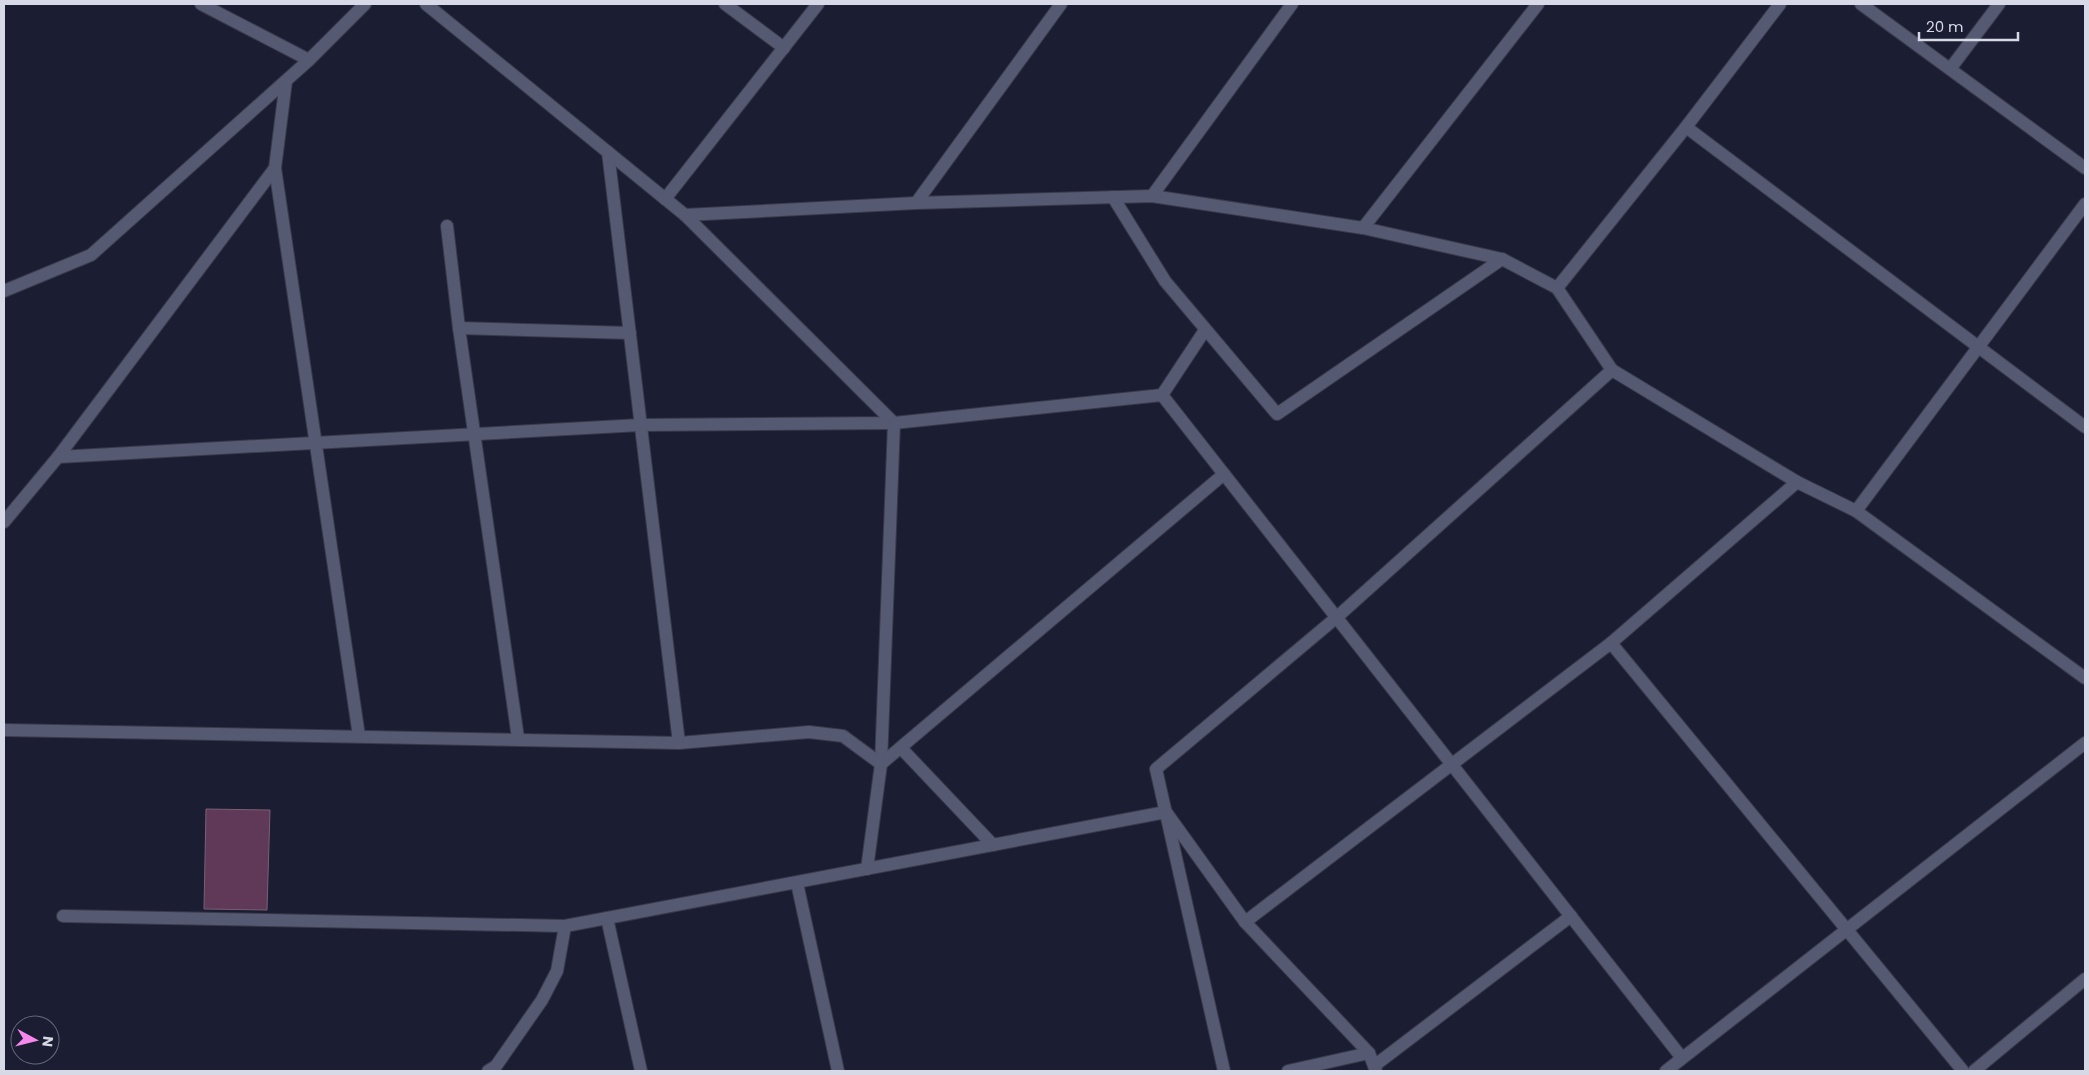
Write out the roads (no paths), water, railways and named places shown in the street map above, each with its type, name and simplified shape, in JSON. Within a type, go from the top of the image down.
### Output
[{"type":"street","points":[[201,4],[309,60]]},
{"type":"street","points":[[4,291],[91,255],[309,60],[365,4]]},
{"type":"street","points":[[426,4],[685,215],[894,423],[881,764],[867,869]]},
{"type":"street","points":[[725,4],[784,48]]},
{"type":"street","points":[[665,199],[818,4]]},
{"type":"street","points":[[916,203],[1062,4]]},
{"type":"street","points":[[1152,196],[1292,4]]},
{"type":"street","points":[[1363,228],[1538,4]]},
{"type":"street","points":[[1557,288],[1686,127],[1780,4]]},
{"type":"street","points":[[1861,4],[2085,168]]},
{"type":"street","points":[[1950,69],[1999,4]]},
{"type":"street","points":[[286,81],[275,168],[359,736]]},
{"type":"street","points":[[1686,127],[2085,427]]},
{"type":"street","points":[[608,152],[678,743]]},
{"type":"street","points":[[4,522],[58,457],[275,168]]},
{"type":"street","points":[[685,215],[916,203],[1152,196],[1363,228],[1502,259],[1557,288],[1612,370],[1798,482],[1856,511],[2085,678]]},
{"type":"street","points":[[1113,197],[1165,281],[1277,414],[1502,259]]},
{"type":"street","points":[[1856,511],[2085,204]]},
{"type":"street","points":[[447,226],[458,328],[518,738]]},
{"type":"street","points":[[458,328],[630,333]]},
{"type":"street","points":[[1162,395],[1205,330]]},
{"type":"street","points":[[1224,1071],[1156,768],[1336,617],[1612,370]]},
{"type":"street","points":[[58,457],[640,425],[894,423],[1162,395]]},
{"type":"street","points":[[1162,395],[1682,1058]]},
{"type":"street","points":[[881,764],[1224,474]]},
{"type":"street","points":[[1245,922],[1611,643],[1798,482]]},
{"type":"street","points":[[1611,643],[1963,1071]]},
{"type":"street","points":[[4,730],[518,738],[678,743],[809,732],[843,736],[881,764]]},
{"type":"street","points":[[1666,1071],[2085,743]]},
{"type":"street","points":[[901,748],[993,845]]},
{"type":"street","points":[[64,916],[565,926],[1166,812]]},
{"type":"street","points":[[1166,812],[1245,922],[1369,1053],[1375,1069],[1571,916]]},
{"type":"street","points":[[796,882],[838,1071]]},
{"type":"street","points":[[607,918],[641,1071]]},
{"type":"street","points":[[488,1071],[496,1066],[542,1000],[557,971],[565,926]]},
{"type":"street","points":[[1974,1071],[2085,979]]},
{"type":"street","points":[[1288,1071],[1369,1053]]}]
